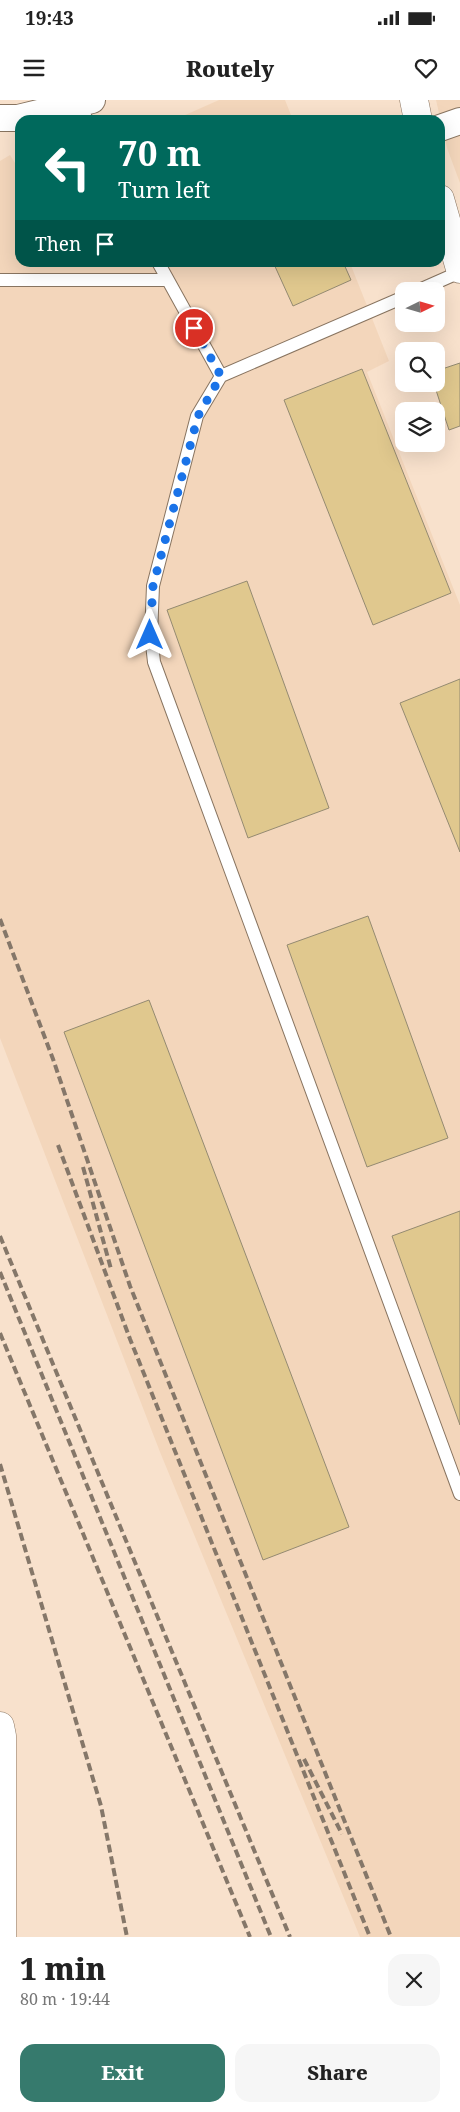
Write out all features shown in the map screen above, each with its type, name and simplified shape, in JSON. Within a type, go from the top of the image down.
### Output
[{"type":"street","points":[[414,100],[417,115]]},
{"type":"street","points":[[38,115],[86,108]]},
{"type":"street","points":[[0,118],[15,118]]},
{"type":"street","points":[[445,126],[460,121]]},
{"type":"street","points":[[445,217],[460,271]]},
{"type":"street","points":[[0,1726],[2,1736],[2,1937]]},
{"type":"lane","points":[[160,267],[221,376]]},
{"type":"lane","points":[[436,282],[460,271]]},
{"type":"lane","points":[[0,280],[167,280]]},
{"type":"lane","points":[[395,301],[221,376],[198,416],[153,586],[150,635],[154,662],[460,1494]]},
{"type":"shaded area","points":[[219,100],[285,100],[291,115],[185,115]]},
{"type":"shaded area","points":[[436,100],[460,100],[460,183],[445,139],[445,115],[439,115]]},
{"type":"shaded area","points":[[10,155],[15,163],[15,267],[352,267],[389,361],[367,372],[395,442],[395,452],[399,452],[460,605],[460,1937],[360,1937],[160,1452],[0,1038],[0,161]]},
{"type":"building","points":[[275,267],[345,267],[351,280],[293,306]]},
{"type":"building","points":[[460,363],[460,426],[449,430],[445,418],[445,402],[440,402],[437,392],[445,392],[445,368]]},
{"type":"building","points":[[362,369],[451,593],[373,625],[284,400]]},
{"type":"building","points":[[247,581],[329,808],[248,838],[167,610]]},
{"type":"building","points":[[460,679],[460,852],[400,703]]},
{"type":"building","points":[[368,916],[448,1138],[367,1167],[287,945]]},
{"type":"building","points":[[149,1000],[349,1527],[263,1560],[64,1032]]},
{"type":"building","points":[[460,1211],[460,1425],[392,1236]]},
{"type":"railway","points":[[0,919],[53,1059],[130,1286],[391,1937]]},
{"type":"railway","points":[[58,1145],[130,1339],[370,1937]]},
{"type":"railway","points":[[83,1167],[111,1269]]},
{"type":"railway","points":[[0,1236],[290,1937]]},
{"type":"railway","points":[[0,1272],[271,1937]]},
{"type":"railway","points":[[0,1333],[250,1937]]},
{"type":"railway","points":[[0,1464],[101,1806],[127,1937]]},
{"type":"railway","points":[[304,1759],[342,1834]]},
{"type":"route","points":[[150,635],[150,609],[153,586],[198,416],[221,376],[194,328]]}]
